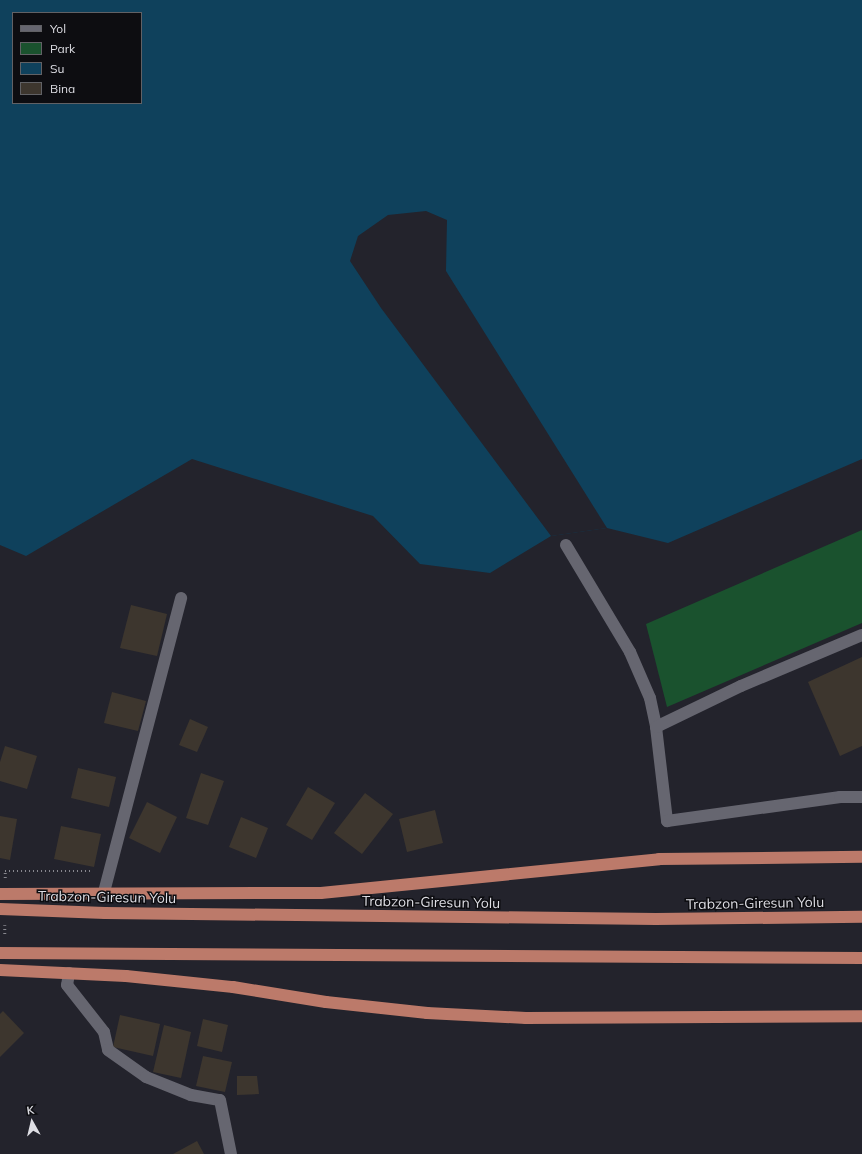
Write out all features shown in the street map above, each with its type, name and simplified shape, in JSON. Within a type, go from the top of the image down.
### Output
[{"type":"highway","points":[[3,890],[321,893],[659,859],[862,857]]},
{"type":"highway","name":"Trabzon-Giresun Yolu","points":[[3,913],[656,919],[862,917]]},
{"type":"highway","points":[[0,953],[862,958]]},
{"type":"highway","points":[[0,970],[69,973],[233,986],[326,1002],[427,1013],[526,1018],[862,1016]]},
{"type":"street","points":[[566,545],[630,652],[650,698],[656,727],[668,821],[840,797],[862,798]]},
{"type":"street","points":[[104,892],[181,598]]},
{"type":"street","points":[[656,727],[741,686],[862,635]]},
{"type":"street","points":[[69,973],[67,985],[104,1032],[108,1050],[146,1077],[191,1095],[220,1100],[231,1154]]},
{"type":"path","points":[[3,890],[5,871],[110,871]]},
{"type":"path","points":[[3,913],[6,940]]},
{"type":"green space","points":[[862,530],[862,623],[667,707],[646,624]]},
{"type":"water","points":[[0,0],[862,0],[862,459],[668,543],[607,528],[551,536],[490,573],[420,564],[373,516],[192,459],[26,556],[0,545]]},
{"type":"pier","points":[[426,211],[447,220],[446,271],[607,528],[551,536],[381,308],[350,261],[358,236],[388,215]]},
{"type":"building","points":[[131,605],[167,614],[157,656],[120,648]]},
{"type":"building","points":[[862,657],[862,746],[840,756],[808,682]]},
{"type":"building","points":[[112,692],[146,701],[138,731],[104,723]]},
{"type":"building","points":[[190,719],[208,727],[197,752],[179,745]]},
{"type":"building","points":[[5,746],[37,756],[27,789],[0,781],[0,762]]},
{"type":"building","points":[[78,768],[116,777],[109,807],[71,798]]},
{"type":"building","points":[[201,773],[224,781],[208,825],[186,818]]},
{"type":"building","points":[[308,787],[335,803],[312,840],[286,825]]},
{"type":"building","points":[[365,793],[393,814],[362,854],[334,833]]},
{"type":"building","points":[[147,802],[177,817],[160,853],[129,838]]},
{"type":"building","points":[[435,810],[443,843],[407,852],[399,819]]},
{"type":"building","points":[[0,816],[17,819],[10,860],[0,858]]},
{"type":"building","points":[[241,817],[268,828],[256,858],[229,847]]},
{"type":"building","points":[[61,826],[101,834],[94,867],[54,859]]},
{"type":"building","points":[[3,1011],[24,1033],[0,1057],[0,1014]]},
{"type":"building","points":[[120,1015],[160,1024],[153,1056],[113,1047]]},
{"type":"building","points":[[203,1019],[228,1025],[222,1052],[197,1046]]},
{"type":"building","points":[[164,1025],[191,1032],[181,1078],[153,1072]]},
{"type":"building","points":[[203,1056],[232,1062],[225,1092],[196,1086]]},
{"type":"building","points":[[237,1076],[257,1076],[259,1094],[237,1095]]},
{"type":"building","points":[[197,1141],[204,1154],[173,1154]]}]
